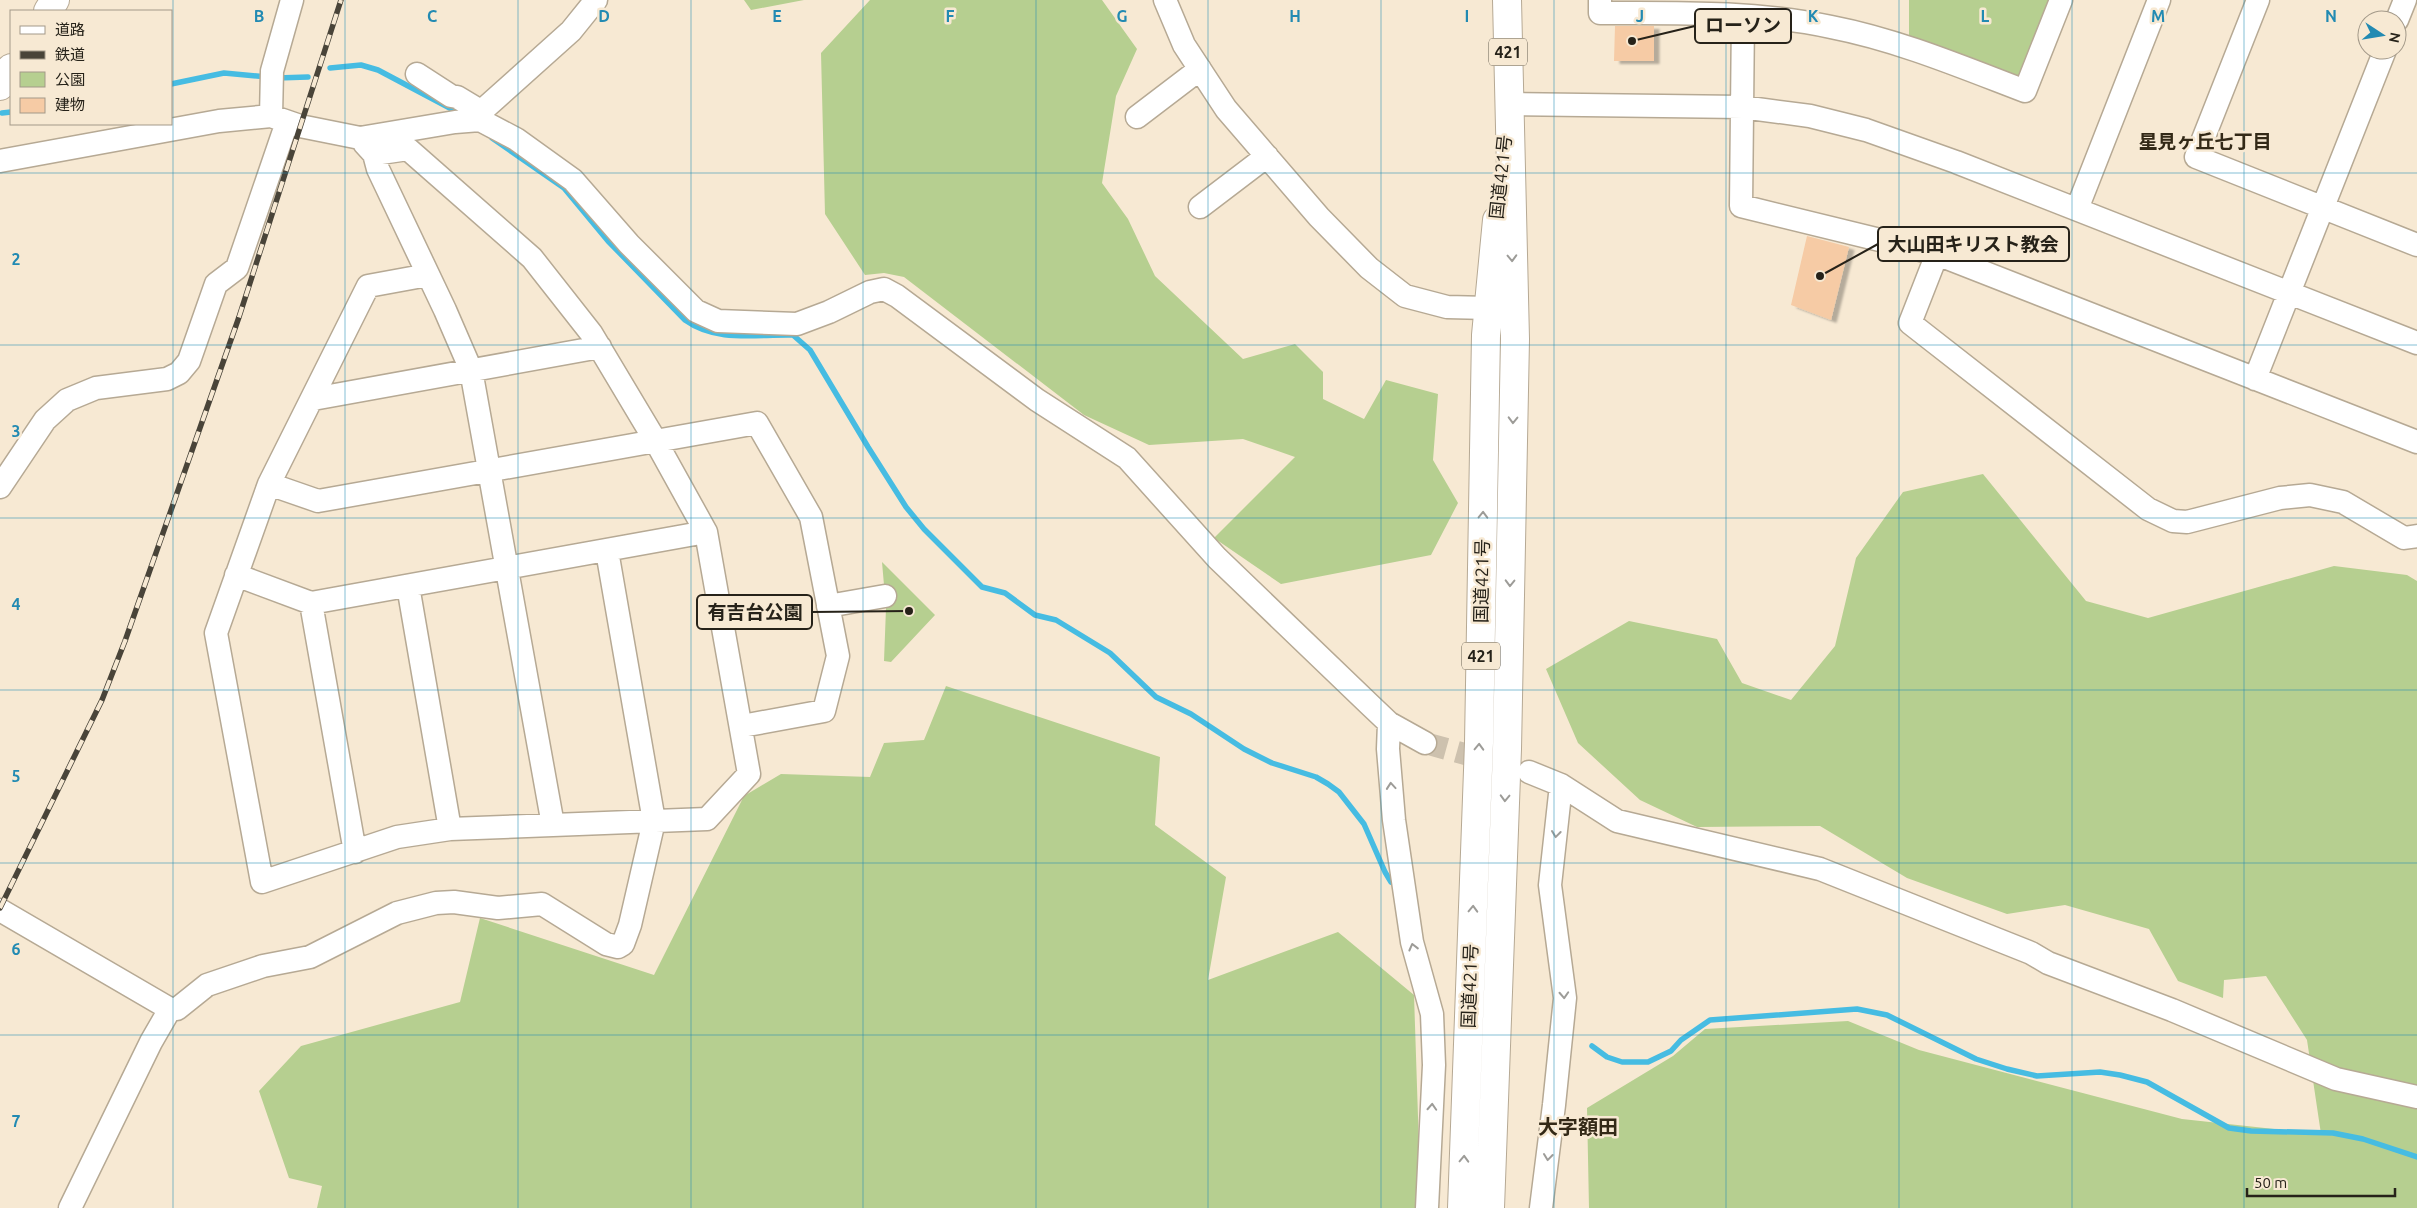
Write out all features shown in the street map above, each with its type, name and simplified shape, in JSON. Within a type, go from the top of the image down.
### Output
[{"type":"main road","name":"国道421号","points":[[1490,1208],[1507,749],[1514,359],[1507,0]]},
{"type":"main road","points":[[0,86],[10,70]]},
{"type":"main road","name":"国道421号","points":[[1462,1208],[1479,743],[1488,308],[1508,104]]},
{"type":"street","points":[[0,487],[45,420],[67,400],[96,388],[167,379],[179,373],[189,361],[216,284],[237,268],[279,119],[271,80],[291,0]]},
{"type":"street","points":[[480,117],[484,109],[572,31],[596,0]]},
{"type":"street","points":[[1165,0],[1184,44],[1226,109],[1319,217],[1369,268],[1405,296],[1447,307],[1488,308]]},
{"type":"street","points":[[1600,0],[1600,13],[1706,13],[1829,26],[1940,58],[2026,91],[2061,0]]},
{"type":"street","points":[[2077,209],[2159,0]]},
{"type":"street","points":[[2258,0],[2196,158],[2417,245]]},
{"type":"street","points":[[1743,16],[1741,206],[1937,254],[2417,442]]},
{"type":"street","points":[[2255,379],[2381,60]]},
{"type":"street","points":[[1137,117],[1200,69]]},
{"type":"street","points":[[416,74],[516,139],[573,180],[629,244],[704,316],[735,323],[797,324],[829,312],[870,292],[884,289],[897,296],[1037,400],[1127,458],[1217,558],[1389,722],[1425,742]]},
{"type":"street","points":[[1508,104],[1742,107],[1810,116],[1866,130],[1901,141],[2077,209],[2417,343]]},
{"type":"street","points":[[367,146],[480,117]]},
{"type":"street","points":[[0,161],[219,121],[279,119],[367,146],[408,149],[437,172],[532,258],[600,347],[706,532],[742,726],[749,774],[707,819],[450,828],[397,837],[262,882],[216,633],[269,484],[368,286],[428,275]]},
{"type":"street","points":[[367,146],[471,370],[553,825]]},
{"type":"street","points":[[1200,207],[1267,156]]},
{"type":"street","points":[[1937,254],[1910,323],[2148,509],[2173,521],[2187,522],[2280,498],[2310,495],[2343,502],[2404,538],[2417,536]]},
{"type":"street","points":[[313,399],[600,347]]},
{"type":"street","points":[[269,484],[318,500],[757,423],[811,517],[838,656],[824,711],[742,726]]},
{"type":"street","points":[[236,575],[311,603],[706,532]]},
{"type":"street","points":[[0,910],[170,1009],[177,1009],[195,993],[214,982],[263,966],[310,957],[397,913],[436,903],[454,902],[498,908],[542,904],[606,944],[618,947],[627,938],[654,821],[607,551]]},
{"type":"street","points":[[408,586],[450,828]]},
{"type":"street","points":[[828,606],[885,596]]},
{"type":"street","points":[[311,603],[355,852]]},
{"type":"street","points":[[1389,722],[1388,749],[1394,820],[1412,942],[1432,1014],[1434,1065],[1427,1208]]},
{"type":"street","points":[[1529,772],[1562,785],[1617,821],[1820,869],[2031,953],[2048,962],[2179,1012],[2336,1079],[2417,1097]]},
{"type":"street","points":[[1541,1208],[1565,998],[1550,885],[1562,785]]},
{"type":"street","points":[[70,1208],[151,1042],[170,1009]]},
{"type":"green space","points":[[744,0],[804,0],[751,10]]},
{"type":"green space","points":[[870,0],[1102,0],[1137,49],[1116,96],[1102,183],[1128,219],[1155,276],[1243,359],[1295,344],[1323,372],[1323,399],[1364,419],[1386,380],[1438,394],[1433,460],[1458,503],[1431,555],[1281,584],[1214,538],[1295,457],[1243,439],[1149,445],[1084,415],[904,277],[884,273],[865,275],[825,214],[821,53]]},
{"type":"green space","points":[[1909,0],[2052,0],[2023,74],[2015,77],[1909,39]]},
{"type":"green space","points":[[1983,474],[2086,601],[2148,618],[2334,566],[2407,575],[2417,581],[2417,1208],[1589,1208],[1587,1108],[1673,1056],[1705,1029],[1848,1021],[1919,1050],[2182,1119],[2321,1134],[2307,1040],[2266,976],[2224,980],[2223,998],[2178,981],[2149,929],[2065,905],[2007,914],[1907,878],[1820,826],[1697,827],[1640,800],[1578,743],[1546,669],[1629,621],[1717,639],[1742,683],[1791,700],[1835,646],[1856,558],[1903,492]]},
{"type":"green space","points":[[882,562],[935,615],[891,662],[884,661],[886,608]]},
{"type":"green space","points":[[946,686],[1160,757],[1155,825],[1226,877],[1208,980],[1338,932],[1414,995],[1421,1208],[317,1208],[322,1186],[289,1178],[259,1091],[301,1046],[460,1002],[480,918],[654,975],[744,796],[781,774],[870,777],[884,743],[924,740]]},
{"type":"building","points":[[1615,26],[1654,26],[1654,61],[1614,61]]},
{"type":"building","points":[[1807,236],[1849,247],[1831,320],[1791,305]]},
{"type":"waterway","points":[[330,68],[361,65],[378,70],[461,114]]},
{"type":"waterway","points":[[172,84],[224,73],[268,77]]},
{"type":"waterway","points":[[277,78],[308,77]]},
{"type":"waterway","points":[[2,113],[10,112]]},
{"type":"waterway","points":[[492,138],[564,188],[608,241],[685,320],[697,327],[724,335],[793,335],[810,350],[906,507],[924,529],[982,587],[1005,593],[1035,615],[1056,620],[1110,653],[1156,697],[1191,714],[1244,749],[1272,763],[1316,777],[1328,784],[1339,792],[1364,824],[1391,882]]},
{"type":"waterway","points":[[1592,1046],[1607,1057],[1622,1062],[1648,1062],[1671,1051],[1681,1040],[1710,1020],[1857,1009],[1887,1015],[1976,1059],[2007,1069],[2037,1076],[2100,1072],[2147,1082],[2229,1128],[2251,1131],[2333,1133],[2363,1139],[2417,1157]]},
{"type":"tunnel","points":[[1425,743],[1494,762]]},
{"type":"railway","points":[[0,908],[102,700],[125,641],[239,317],[341,0]]},
{"type":"place","name":"ローソン","points":[[1632,41]]},
{"type":"place","name":"大山田キリスト教会","points":[[1820,276]]},
{"type":"place","name":"有吉台公園","points":[[909,611]]},
{"type":"district","name":"星見ヶ丘七丁目","points":[[2205,141]]},
{"type":"district","name":"大字額田","points":[[1578,1127]]}]
